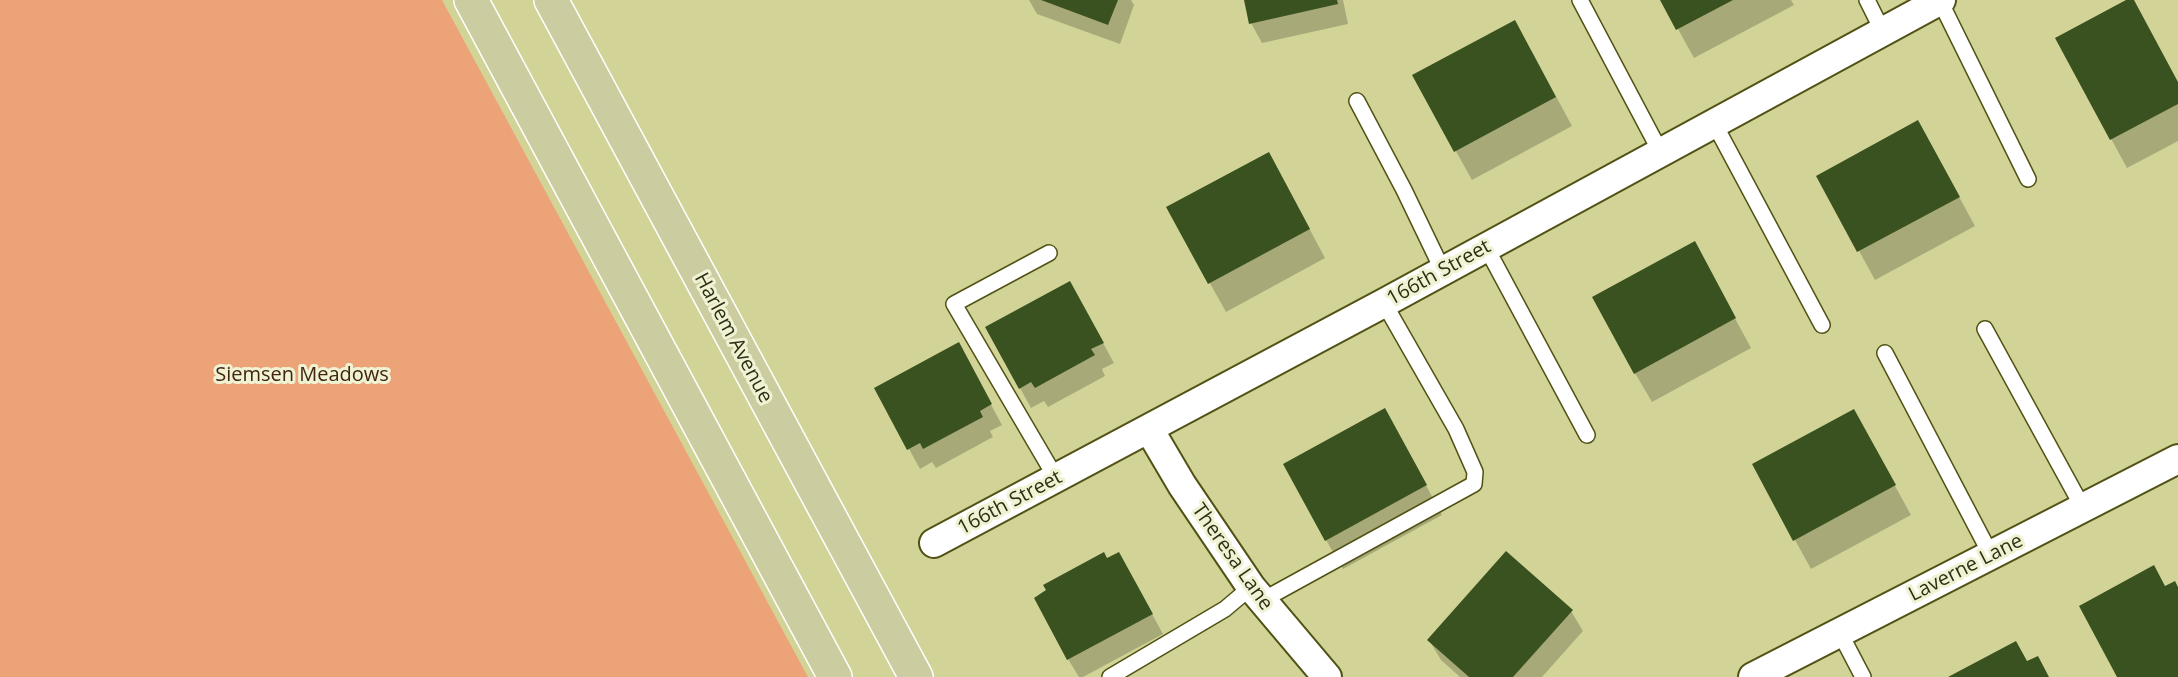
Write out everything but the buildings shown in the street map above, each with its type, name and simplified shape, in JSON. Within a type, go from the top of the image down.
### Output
[{"type":"main road","points":[[471,0],[835,677]]},
{"type":"main road","name":"Harlem Avenue","points":[[550,0],[916,677]]},
{"type":"street","name":"166th Street","points":[[934,543],[1384,303],[1941,0]]},
{"type":"street","name":"Theresa Lane","points":[[1149,429],[1182,485],[1256,594],[1327,677]]},
{"type":"street","name":"Laverne Lane","points":[[1753,677],[2177,462]]},
{"type":"lane","points":[[1580,0],[1661,153]]},
{"type":"lane","points":[[1867,0],[1883,32]]},
{"type":"lane","points":[[1941,0],[2028,179]]},
{"type":"lane","points":[[1357,101],[1443,271]]},
{"type":"lane","points":[[1714,123],[1822,325]]},
{"type":"lane","points":[[1486,247],[1587,435]]},
{"type":"lane","points":[[1049,253],[954,304],[1056,478]]},
{"type":"lane","points":[[1110,677],[1225,609],[1474,484],[1475,472],[1456,429],[1384,303]]},
{"type":"lane","points":[[1985,329],[2083,508]]},
{"type":"lane","points":[[1885,352],[1991,555]]},
{"type":"lane","points":[[1840,633],[1863,677]]},
{"type":"green space","name":"Siemsen Meadows","points":[[0,0],[442,0],[808,677],[0,677]]}]
